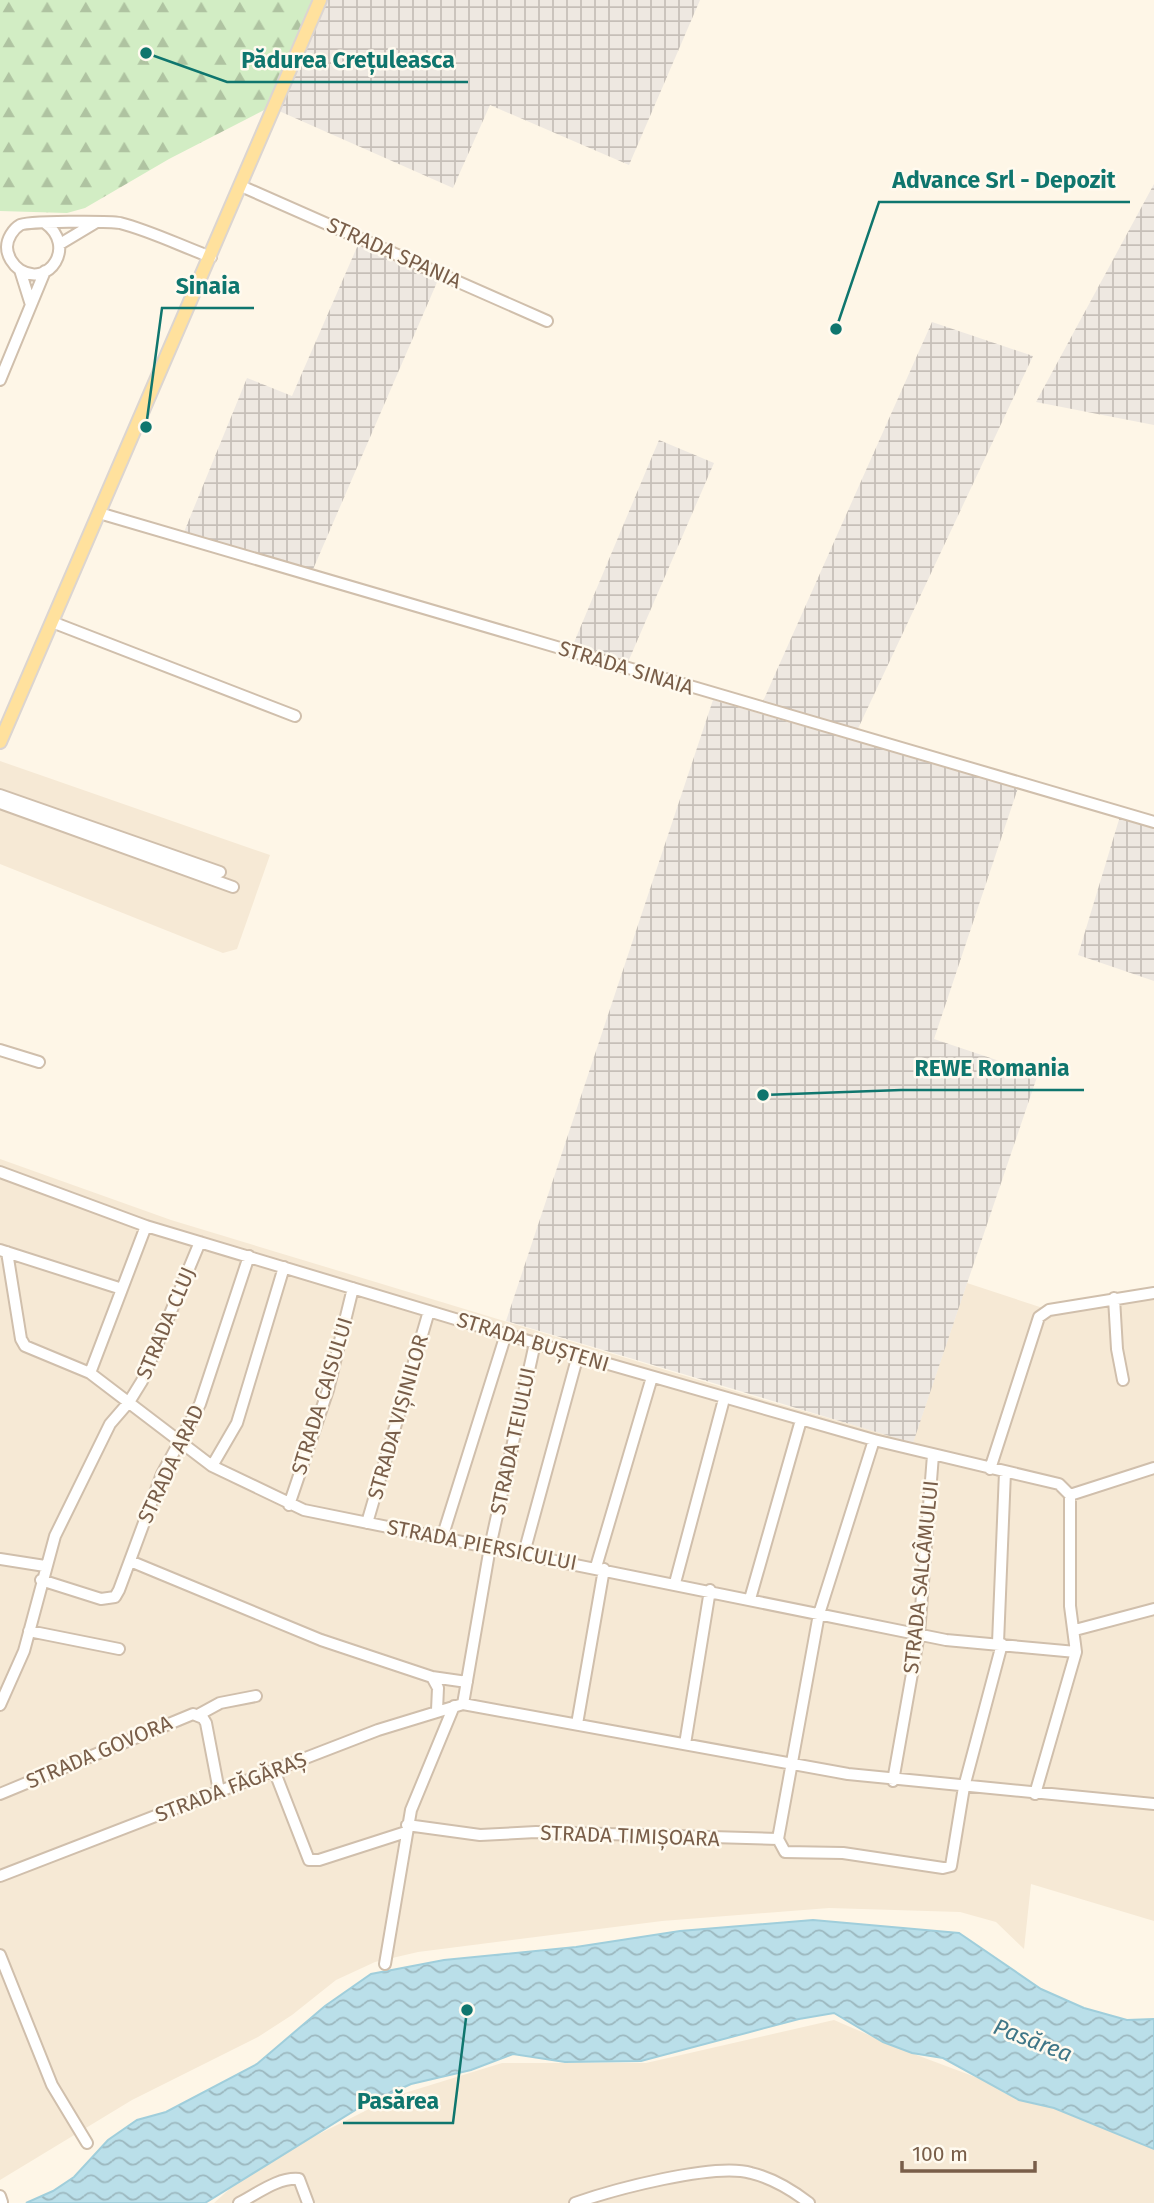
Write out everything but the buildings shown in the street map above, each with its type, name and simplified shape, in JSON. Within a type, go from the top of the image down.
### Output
[{"type":"main road","points":[[0,741],[320,0]]},
{"type":"street","name":"STRADA SPANIA","points":[[241,186],[547,321]]},
{"type":"street","points":[[31,305],[20,270],[9,256],[7,247],[13,231],[28,222],[97,222],[129,226],[211,257]]},
{"type":"street","points":[[60,244],[97,222]]},
{"type":"street","points":[[0,380],[45,271],[57,260],[60,244],[58,236],[45,223]]},
{"type":"street","points":[[20,270],[28,273],[45,271]]},
{"type":"street","name":"STRADA SINAIA","points":[[99,513],[1154,822]]},
{"type":"street","points":[[52,622],[295,716]]},
{"type":"street","points":[[0,795],[219,872]]},
{"type":"street","points":[[0,803],[233,887]]},
{"type":"street","points":[[0,1050],[39,1062]]},
{"type":"street","name":"STRADA BUȘTENI","points":[[0,1172],[146,1226],[724,1399],[933,1455],[1059,1484],[1070,1494]]},
{"type":"street","points":[[90,1373],[146,1226]]},
{"type":"street","name":"STRADA CLUJ","points":[[0,1705],[21,1659],[45,1566],[82,1479],[110,1423],[129,1402],[147,1370],[200,1242]]},
{"type":"street","points":[[4,1251],[122,1289]]},
{"type":"street","name":"STRADA PIERSICULUI","points":[[4,1251],[22,1343],[90,1373],[179,1444],[212,1466],[289,1505],[312,1513],[675,1583],[946,1640],[1076,1652]]},
{"type":"street","name":"STRADA ARAD","points":[[41,1580],[109,1599],[119,1591],[162,1474],[200,1404],[249,1256]]},
{"type":"street","points":[[212,1466],[237,1423],[284,1267]]},
{"type":"street","name":"STRADA CAISULUI","points":[[289,1505],[328,1390],[354,1288]]},
{"type":"street","points":[[990,1469],[1039,1317],[1049,1310],[1154,1293]]},
{"type":"street","points":[[1114,1298],[1117,1349],[1124,1380]]},
{"type":"street","name":"STRADA VIȘINILOR","points":[[368,1523],[429,1311]]},
{"type":"street","points":[[442,1538],[506,1334]]},
{"type":"street","name":"STRADA TEIULUI","points":[[385,1964],[407,1829],[467,1682],[491,1547],[535,1343]]},
{"type":"street","points":[[524,1553],[578,1355]]},
{"type":"street","points":[[578,1724],[600,1568],[652,1377]]},
{"type":"street","points":[[675,1583],[724,1399]]},
{"type":"street","points":[[750,1599],[801,1420]]},
{"type":"street","points":[[874,1440],[818,1614],[778,1839],[785,1852],[843,1853],[948,1868],[953,1861],[964,1787],[1000,1643],[1005,1472]]},
{"type":"street","name":"STRADA SALCÂMULUI","points":[[893,1781],[919,1634],[933,1455]]},
{"type":"street","points":[[1035,1794],[1076,1652],[1070,1606],[1070,1494],[1154,1468]]},
{"type":"street","points":[[0,1559],[45,1566]]},
{"type":"street","points":[[130,1561],[321,1640],[432,1677],[467,1682]]},
{"type":"street","points":[[684,1744],[709,1590]]},
{"type":"street","points":[[1075,1630],[1154,1609]]},
{"type":"street","points":[[29,1631],[119,1649]]},
{"type":"street","points":[[432,1677],[438,1688],[437,1710]]},
{"type":"street","name":"STRADA GOVORA","points":[[0,1794],[184,1716],[198,1715],[220,1703],[256,1696]]},
{"type":"street","points":[[459,1705],[893,1781],[1153,1803]]},
{"type":"street","name":"STRADA FĂGĂRAȘ","points":[[0,1876],[274,1770],[437,1710],[459,1705]]},
{"type":"street","name":"STRADA GOVORA","points":[[198,1715],[206,1723],[219,1791]]},
{"type":"street","name":"STRADA TIMIȘOARA","points":[[274,1770],[309,1860],[319,1860],[407,1829],[480,1835],[536,1832],[778,1839]]},
{"type":"street","points":[[0,1955],[52,2085],[87,2143]]},
{"type":"street","points":[[575,2203],[626,2187],[729,2171],[749,2172],[773,2180],[809,2203]]},
{"type":"street","points":[[239,2203],[283,2180],[295,2178],[299,2179],[308,2203]]},
{"type":"street","points":[[0,2196],[2,2202]]},
{"type":"shaded area","points":[[315,0],[700,0],[629,165],[490,105],[453,188],[270,107]]},
{"type":"shaded area","points":[[1154,184],[1154,425],[1036,402]]},
{"type":"shaded area","points":[[361,238],[441,273],[311,574],[182,537],[247,378],[292,396]]},
{"type":"shaded area","points":[[932,322],[1033,356],[855,735],[760,708]]},
{"type":"shaded area","points":[[659,440],[714,463],[625,669],[570,652]]},
{"type":"shaded area","points":[[713,700],[1018,788],[934,1039],[1038,1074],[913,1443],[506,1321]]},
{"type":"shaded area","points":[[0,761],[270,855],[237,949],[223,953],[0,864]]},
{"type":"shaded area","points":[[1121,813],[1154,822],[1154,981],[1078,955]]},
{"type":"shaded area","points":[[0,1159],[171,1220],[768,1401],[913,1442],[967,1283],[1049,1310],[1154,1293],[1154,1921],[1031,1884],[1024,1949],[996,1922],[960,1912],[829,1908],[662,1921],[418,1952],[375,1962],[336,1980],[292,2015],[258,2037],[132,2100],[0,2180]]},
{"type":"shaded area","points":[[834,2020],[906,2051],[1154,2144],[1154,2203],[214,2203],[255,2166],[395,2096],[502,2063],[646,2063]]},
{"type":"green space","points":[[0,0],[315,0],[270,107],[169,159],[85,208],[67,213],[0,211]]},
{"type":"water","points":[[813,1920],[959,1933],[1041,1989],[1084,2008],[1127,2020],[1154,2019],[1154,2149],[1054,2108],[1019,2100],[943,2058],[912,2053],[883,2042],[834,2013],[799,2019],[641,2061],[565,2062],[513,2054],[471,2070],[411,2084],[362,2106],[205,2203],[26,2203],[53,2191],[74,2177],[108,2140],[137,2120],[166,2112],[257,2064],[325,2006],[371,1974],[444,1960],[576,1947],[680,1931]]},
{"type":"place","name":"Pădurea Crețuleasca","points":[[146,53]]},
{"type":"place","name":"Advance Srl - Depozit","points":[[836,329]]},
{"type":"place","name":"Sinaia","points":[[146,427]]},
{"type":"place","name":"REWE Romania","points":[[763,1095]]},
{"type":"place","name":"Pasărea","points":[[467,2010]]}]
